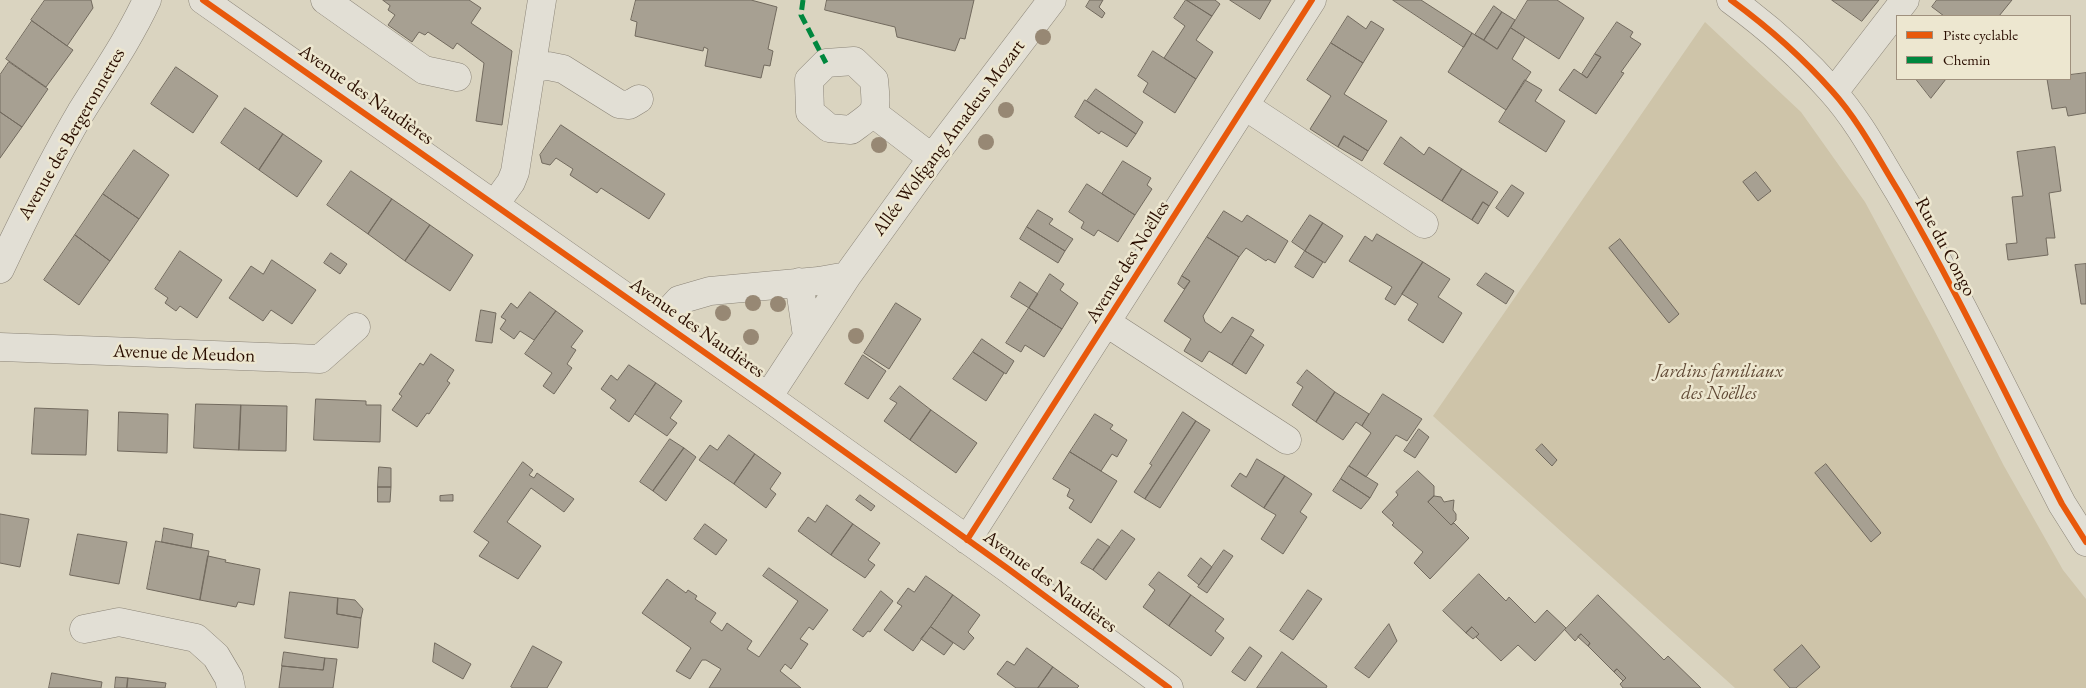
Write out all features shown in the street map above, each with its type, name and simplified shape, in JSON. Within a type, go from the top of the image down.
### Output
[{"type":"street","name":"Avenue des Bergeronnettes","points":[[0,269],[38,190],[64,142],[136,22],[147,0]]},
{"type":"street","points":[[159,0],[165,0]]},
{"type":"street","name":"Avenue des Naudières","points":[[203,0],[768,397],[968,540],[1169,688]]},
{"type":"street","points":[[325,0],[424,70],[457,77]]},
{"type":"street","points":[[495,204],[511,182],[515,172],[542,0]]},
{"type":"street","name":"Allée Wolfgang Amadeus Mozart","points":[[768,397],[846,276],[932,158],[1052,0]]},
{"type":"street","name":"Avenue des Noëlles","points":[[968,540],[1312,0]]},
{"type":"street","name":"Rue du Congo","points":[[1731,0],[1757,19],[1784,43],[1834,92],[1868,142],[1924,235],[2062,504],[2086,542]]},
{"type":"street","points":[[1834,92],[1905,0]]},
{"type":"street","points":[[531,68],[548,66],[563,69],[619,104],[629,104],[639,99]]},
{"type":"street","points":[[1245,106],[1424,224]]},
{"type":"street","points":[[873,113],[932,158]]},
{"type":"street","points":[[660,321],[679,300],[693,295],[710,291],[846,276]]},
{"type":"street","points":[[799,282],[807,336]]},
{"type":"street","name":"Avenue des Noëlles","points":[[1107,322],[1287,440]]},
{"type":"street","name":"Avenue de Meudon","points":[[0,347],[320,360],[356,327]]},
{"type":"street","points":[[84,629],[119,622],[196,638],[216,656],[229,678],[231,688]]},
{"type":"green space","name":"Jardins familiaux des Noëlles","points":[[1705,22],[1801,112],[1865,202],[2004,466],[2063,570],[2086,599],[2086,688],[1735,688],[1433,416]]},
{"type":"building","points":[[45,0],[91,0],[93,8],[67,46],[31,20]]},
{"type":"building","points":[[383,0],[469,0],[481,8],[471,23],[512,51],[502,125],[476,121],[484,63],[457,43],[453,49],[428,32],[425,35],[419,32],[412,42],[388,25],[395,15],[388,10],[390,6]]},
{"type":"building","points":[[636,0],[751,0],[777,7],[768,49],[773,51],[770,66],[764,65],[761,78],[705,66],[708,49],[704,47],[703,51],[635,36],[637,22],[631,20]]},
{"type":"building","points":[[827,0],[974,0],[965,39],[960,38],[955,51],[897,37],[895,27],[825,10]]},
{"type":"building","points":[[1090,0],[1103,0],[1099,7],[1105,13],[1102,18],[1086,7]]},
{"type":"building","points":[[1186,0],[1212,16],[1196,40],[1213,52],[1196,79],[1164,58],[1185,26],[1174,18]]},
{"type":"building","points":[[1187,0],[1215,0],[1220,4],[1212,16]]},
{"type":"building","points":[[1230,0],[1271,0],[1260,19]]},
{"type":"building","points":[[1393,0],[1421,0],[1472,33],[1464,47]]},
{"type":"building","points":[[1528,0],[1557,0],[1584,18],[1559,59],[1511,28]]},
{"type":"building","points":[[1832,0],[1879,0],[1862,21]]},
{"type":"building","points":[[1937,0],[2012,0],[2000,15],[1943,15],[1932,7]]},
{"type":"building","points":[[1494,6],[1502,12],[1484,40],[1475,35]]},
{"type":"building","points":[[1502,12],[1515,20],[1497,49],[1484,40]]},
{"type":"building","points":[[1348,16],[1366,29],[1371,21],[1384,29],[1363,63],[1331,43]]},
{"type":"building","points":[[32,21],[73,50],[46,87],[6,59]]},
{"type":"building","points":[[1617,22],[1633,32],[1630,37],[1641,44],[1621,72],[1624,73],[1596,114],[1559,90],[1574,69],[1587,78],[1601,57],[1595,54]]},
{"type":"building","points":[[1511,28],[1525,37],[1512,59],[1531,72],[1506,110],[1448,72],[1472,33],[1497,49]]},
{"type":"building","points":[[1331,43],[1363,63],[1344,94],[1387,121],[1368,151],[1344,136],[1338,147],[1310,129],[1331,96],[1307,80]]},
{"type":"building","points":[[1153,51],[1196,79],[1175,113],[1143,92],[1148,83],[1138,76]]},
{"type":"building","points":[[1595,54],[1601,57],[1587,78],[1582,74]]},
{"type":"building","points":[[9,62],[48,89],[22,127],[0,112],[0,75]]},
{"type":"building","points":[[176,67],[218,96],[193,133],[151,104]]},
{"type":"building","points":[[2086,73],[2086,113],[2068,116],[2066,107],[2052,109],[2047,80],[2071,80],[2071,75]]},
{"type":"building","points":[[1525,80],[1542,90],[1535,101],[1565,121],[1546,152],[1499,122]]},
{"type":"building","points":[[1917,80],[1945,80],[1931,98]]},
{"type":"building","points":[[1096,89],[1143,122],[1136,134],[1087,101]]},
{"type":"building","points":[[1085,100],[1136,134],[1127,147],[1101,131],[1099,134],[1075,117]]},
{"type":"building","points":[[245,108],[283,134],[259,170],[221,143]]},
{"type":"building","points":[[0,112],[22,127],[0,158]]},
{"type":"building","points":[[561,125],[665,194],[649,219],[601,188],[597,193],[570,175],[573,169],[556,158],[550,165],[542,163],[540,155]]},
{"type":"building","points":[[283,134],[322,161],[297,197],[259,170]]},
{"type":"building","points":[[1344,136],[1368,151],[1362,161],[1338,147]]},
{"type":"building","points":[[1401,137],[1424,155],[1429,147],[1462,169],[1442,201],[1384,164]]},
{"type":"building","points":[[2055,147],[2061,191],[2049,193],[2055,238],[2046,238],[2048,255],[2008,260],[2006,244],[2017,243],[2012,197],[2023,196],[2017,152]]},
{"type":"building","points":[[134,150],[169,175],[139,219],[103,194]]},
{"type":"building","points":[[1123,161],[1151,178],[1147,185],[1152,189],[1135,215],[1102,194]]},
{"type":"building","points":[[1462,169],[1498,192],[1489,206],[1483,202],[1472,220],[1442,201]]},
{"type":"building","points":[[351,171],[392,199],[368,234],[327,205]]},
{"type":"building","points":[[1756,172],[1771,191],[1758,201],[1743,182]]},
{"type":"building","points":[[1087,184],[1135,215],[1118,242],[1098,230],[1094,236],[1081,228],[1084,222],[1069,212]]},
{"type":"building","points":[[1512,185],[1524,193],[1508,217],[1496,208]]},
{"type":"building","points":[[103,194],[139,219],[110,261],[75,235]]},
{"type":"building","points":[[392,199],[430,225],[405,261],[368,234]]},
{"type":"building","points":[[1483,202],[1489,206],[1478,224],[1472,220]]},
{"type":"building","points":[[1038,210],[1053,219],[1049,224],[1073,239],[1065,251],[1027,227]]},
{"type":"building","points":[[1224,211],[1242,222],[1247,215],[1288,241],[1275,263],[1268,259],[1266,261],[1246,248],[1239,257],[1207,237]]},
{"type":"building","points":[[1310,215],[1323,223],[1305,251],[1292,242]]},
{"type":"building","points":[[1323,223],[1343,236],[1325,263],[1305,251]]},
{"type":"building","points":[[430,225],[473,255],[450,291],[405,261]]},
{"type":"building","points":[[1027,227],[1065,251],[1058,263],[1020,239]]},
{"type":"building","points":[[1377,234],[1423,262],[1395,305],[1385,299],[1392,287],[1349,261],[1365,236],[1372,241]]},
{"type":"building","points":[[75,235],[110,261],[79,305],[44,280]]},
{"type":"building","points":[[1207,237],[1239,257],[1203,316],[1205,322],[1221,333],[1232,317],[1254,330],[1232,365],[1209,351],[1202,362],[1184,351],[1191,339],[1164,321],[1190,281],[1182,276]]},
{"type":"building","points":[[1620,239],[1679,314],[1669,323],[1609,248]]},
{"type":"building","points":[[180,251],[222,280],[197,318],[180,306],[176,311],[165,303],[168,298],[155,289]]},
{"type":"building","points":[[1305,251],[1323,262],[1313,278],[1295,267]]},
{"type":"building","points":[[331,253],[347,264],[340,274],[324,263]]},
{"type":"building","points":[[272,260],[316,290],[292,324],[271,310],[263,321],[229,298],[251,266],[263,274]]},
{"type":"building","points":[[1423,262],[1450,279],[1438,297],[1462,313],[1443,343],[1408,320],[1418,304],[1402,294]]},
{"type":"building","points":[[2086,264],[2086,304],[2081,304],[2075,265]]},
{"type":"building","points":[[1486,273],[1514,291],[1506,304],[1477,285]]},
{"type":"building","points":[[1050,274],[1064,284],[1060,290],[1078,303],[1062,329],[1029,308]]},
{"type":"building","points":[[1182,276],[1190,281],[1184,289],[1178,284]]},
{"type":"building","points":[[1020,282],[1038,294],[1029,308],[1011,297]]},
{"type":"building","points":[[530,292],[556,311],[534,340],[520,331],[514,339],[500,329],[506,320],[501,317],[511,303],[517,308]]},
{"type":"building","points":[[896,303],[921,319],[889,369],[864,353]]},
{"type":"building","points":[[1029,308],[1062,329],[1044,357],[1025,345],[1021,352],[1006,343]]},
{"type":"building","points":[[481,310],[496,313],[492,343],[476,341]]},
{"type":"building","points":[[556,311],[583,331],[571,347],[576,350],[567,364],[572,368],[554,394],[543,386],[552,373],[525,354]]},
{"type":"building","points":[[1251,336],[1264,345],[1246,374],[1232,365]]},
{"type":"building","points":[[982,339],[1014,361],[1006,374],[973,352]]},
{"type":"building","points":[[973,352],[1004,373],[986,401],[953,379]]},
{"type":"building","points":[[431,354],[454,370],[447,381],[450,383],[429,414],[427,413],[417,427],[392,410],[402,396],[399,394],[420,363],[423,365]]},
{"type":"building","points":[[863,355],[886,371],[868,399],[845,384]]},
{"type":"building","points":[[629,365],[656,383],[629,422],[610,408],[616,400],[601,389],[611,375],[617,380]]},
{"type":"building","points":[[1307,370],[1335,392],[1316,422],[1292,405],[1303,387],[1297,383]]},
{"type":"building","points":[[656,383],[682,401],[670,418],[677,423],[667,436],[635,414]]},
{"type":"building","points":[[900,386],[931,410],[910,440],[884,421],[897,403],[890,399]]},
{"type":"building","points":[[1335,392],[1369,414],[1362,426],[1356,422],[1343,440],[1316,422]]},
{"type":"building","points":[[1383,394],[1422,419],[1407,441],[1396,435],[1366,477],[1349,466],[1371,433],[1362,426]]},
{"type":"building","points":[[316,399],[366,401],[366,405],[381,405],[380,442],[314,440]]},
{"type":"building","points":[[196,404],[241,405],[239,450],[194,448]]},
{"type":"building","points":[[241,405],[287,406],[286,451],[239,450]]},
{"type":"building","points":[[35,408],[88,410],[86,455],[32,454]]},
{"type":"building","points":[[931,410],[977,443],[956,473],[910,440]]},
{"type":"building","points":[[119,412],[168,414],[167,453],[118,451]]},
{"type":"building","points":[[1183,412],[1196,421],[1145,499],[1134,492]]},
{"type":"building","points":[[1095,414],[1113,425],[1110,429],[1127,440],[1117,457],[1112,454],[1101,471],[1070,452]]},
{"type":"building","points":[[1196,421],[1210,430],[1160,508],[1145,499]]},
{"type":"building","points":[[1419,429],[1429,437],[1415,458],[1404,451]]},
{"type":"building","points":[[729,435],[755,454],[734,484],[699,460],[710,445],[717,450]]},
{"type":"building","points":[[670,439],[684,448],[653,491],[640,482]]},
{"type":"building","points":[[1542,444],[1557,460],[1552,466],[1536,450]]},
{"type":"building","points":[[684,448],[696,457],[666,501],[653,491]]},
{"type":"building","points":[[1070,452],[1117,481],[1091,523],[1069,508],[1074,500],[1067,496],[1070,489],[1053,479]]},
{"type":"building","points":[[755,454],[781,473],[770,489],[776,494],[766,508],[734,484]]},
{"type":"building","points":[[1257,459],[1285,476],[1264,508],[1231,486],[1240,473],[1246,477]]},
{"type":"building","points":[[523,462],[533,470],[529,475],[534,478],[537,473],[574,499],[564,512],[531,488],[507,522],[541,546],[518,579],[479,556],[489,542],[474,532]]},
{"type":"building","points":[[1826,464],[1881,533],[1871,542],[1815,473]]},
{"type":"building","points":[[1349,466],[1378,484],[1370,498],[1341,479]]},
{"type":"building","points":[[379,467],[391,468],[391,487],[378,487]]},
{"type":"building","points":[[1418,471],[1434,486],[1434,496],[1428,502],[1451,525],[1454,523],[1469,538],[1430,579],[1414,563],[1423,552],[1392,525],[1394,523],[1382,512],[1398,495],[1396,492]]},
{"type":"building","points":[[1285,476],[1312,494],[1300,512],[1307,517],[1283,554],[1261,539],[1276,515],[1264,508]]},
{"type":"building","points":[[1341,479],[1370,498],[1361,509],[1333,491]]},
{"type":"building","points":[[378,487],[391,487],[390,502],[378,502]]},
{"type":"building","points":[[453,495],[453,501],[440,501],[440,496]]},
{"type":"building","points":[[860,495],[875,506],[871,511],[856,500]]},
{"type":"building","points":[[1434,496],[1441,497],[1444,502],[1454,500],[1453,510],[1456,514],[1456,520],[1451,525],[1428,502]]},
{"type":"building","points":[[827,505],[853,524],[831,555],[798,531],[808,517],[815,522]]},
{"type":"building","points":[[0,514],[29,519],[20,567],[0,563]]},
{"type":"building","points":[[705,524],[727,540],[716,555],[694,539]]},
{"type":"building","points":[[853,524],[880,543],[868,560],[875,565],[865,578],[831,555]]},
{"type":"building","points":[[164,528],[193,534],[191,548],[162,542]]},
{"type":"building","points":[[1122,530],[1135,539],[1106,580],[1093,570]]},
{"type":"building","points":[[78,534],[127,542],[119,584],[70,575]]},
{"type":"building","points":[[1098,539],[1110,547],[1093,570],[1081,563]]},
{"type":"building","points":[[156,541],[209,551],[200,600],[147,589]]},
{"type":"building","points":[[1224,550],[1233,556],[1207,593],[1198,587]]},
{"type":"building","points":[[208,556],[226,560],[225,562],[260,569],[254,605],[238,602],[236,607],[200,600]]},
{"type":"building","points":[[1201,558],[1212,567],[1199,585],[1188,576]]},
{"type":"building","points":[[769,568],[828,610],[813,630],[809,627],[800,639],[808,644],[791,669],[785,664],[780,671],[801,688],[709,688],[721,669],[706,660],[702,660],[690,679],[676,671],[691,648],[642,613],[667,579],[686,593],[688,590],[697,596],[695,599],[716,613],[710,622],[722,631],[727,623],[752,641],[747,649],[759,657],[798,601],[763,576]]},
{"type":"building","points":[[1159,572],[1191,595],[1169,626],[1143,607],[1155,590],[1149,585]]},
{"type":"building","points":[[1479,574],[1506,601],[1509,597],[1535,623],[1547,610],[1566,628],[1535,661],[1518,645],[1501,661],[1476,637],[1479,634],[1472,627],[1466,633],[1443,611]]},
{"type":"building","points":[[926,576],[953,595],[913,651],[884,630],[902,606],[897,603],[908,588],[914,592]]},
{"type":"building","points":[[1308,590],[1322,599],[1293,640],[1280,631]]},
{"type":"building","points":[[881,591],[893,601],[870,632],[868,631],[863,637],[853,630]]},
{"type":"building","points":[[290,592],[338,598],[337,614],[361,618],[358,648],[285,638]]},
{"type":"building","points":[[953,595],[980,615],[968,632],[974,638],[964,650],[931,627]]},
{"type":"building","points":[[1191,595],[1224,619],[1215,631],[1224,638],[1211,656],[1169,626]]},
{"type":"building","points":[[1598,595],[1664,660],[1668,656],[1701,688],[1623,688],[1620,684],[1626,678],[1617,669],[1614,672],[1588,646],[1590,643],[1581,634],[1575,641],[1565,630]]},
{"type":"building","points":[[338,598],[355,600],[363,609],[361,618],[337,614]]},
{"type":"building","points":[[1389,624],[1397,641],[1369,678],[1355,668]]},
{"type":"building","points":[[931,627],[953,643],[944,655],[921,639]]},
{"type":"building","points":[[1472,627],[1479,634],[1473,639],[1466,633]]},
{"type":"building","points":[[1581,634],[1590,643],[1588,646],[1578,637]]},
{"type":"building","points":[[435,643],[471,664],[463,679],[433,662]]},
{"type":"building","points":[[1802,645],[1820,667],[1796,688],[1790,688],[1774,670]]},
{"type":"building","points":[[533,646],[562,662],[547,688],[511,687]]},
{"type":"building","points":[[1250,647],[1262,656],[1245,681],[1232,672]]},
{"type":"building","points":[[1027,648],[1053,667],[1038,688],[1016,688],[997,674],[1007,661],[1014,665]]},
{"type":"building","points":[[284,652],[325,658],[323,670],[282,666]]},
{"type":"building","points":[[1282,652],[1327,686],[1326,688],[1257,688]]},
{"type":"building","points":[[325,658],[337,659],[333,688],[279,688],[282,666],[323,670]]},
{"type":"building","points":[[1053,667],[1079,686],[1077,688],[1038,688]]},
{"type":"building","points":[[1617,669],[1626,678],[1623,681],[1614,672]]},
{"type":"building","points":[[52,673],[102,682],[101,688],[49,688]]},
{"type":"building","points":[[116,677],[128,678],[127,688],[115,688]]},
{"type":"building","points":[[128,678],[166,683],[165,688],[127,688]]},
{"type":"marked path","points":[[803,0],[801,15],[826,63]]},
{"type":"cycle path","points":[[203,0],[768,397],[1007,568],[1169,688]]},
{"type":"cycle path","points":[[967,540],[1312,0]]},
{"type":"cycle path","points":[[1731,0],[1797,54],[1832,91],[1860,127],[1921,230],[2062,504],[2086,542]]}]
